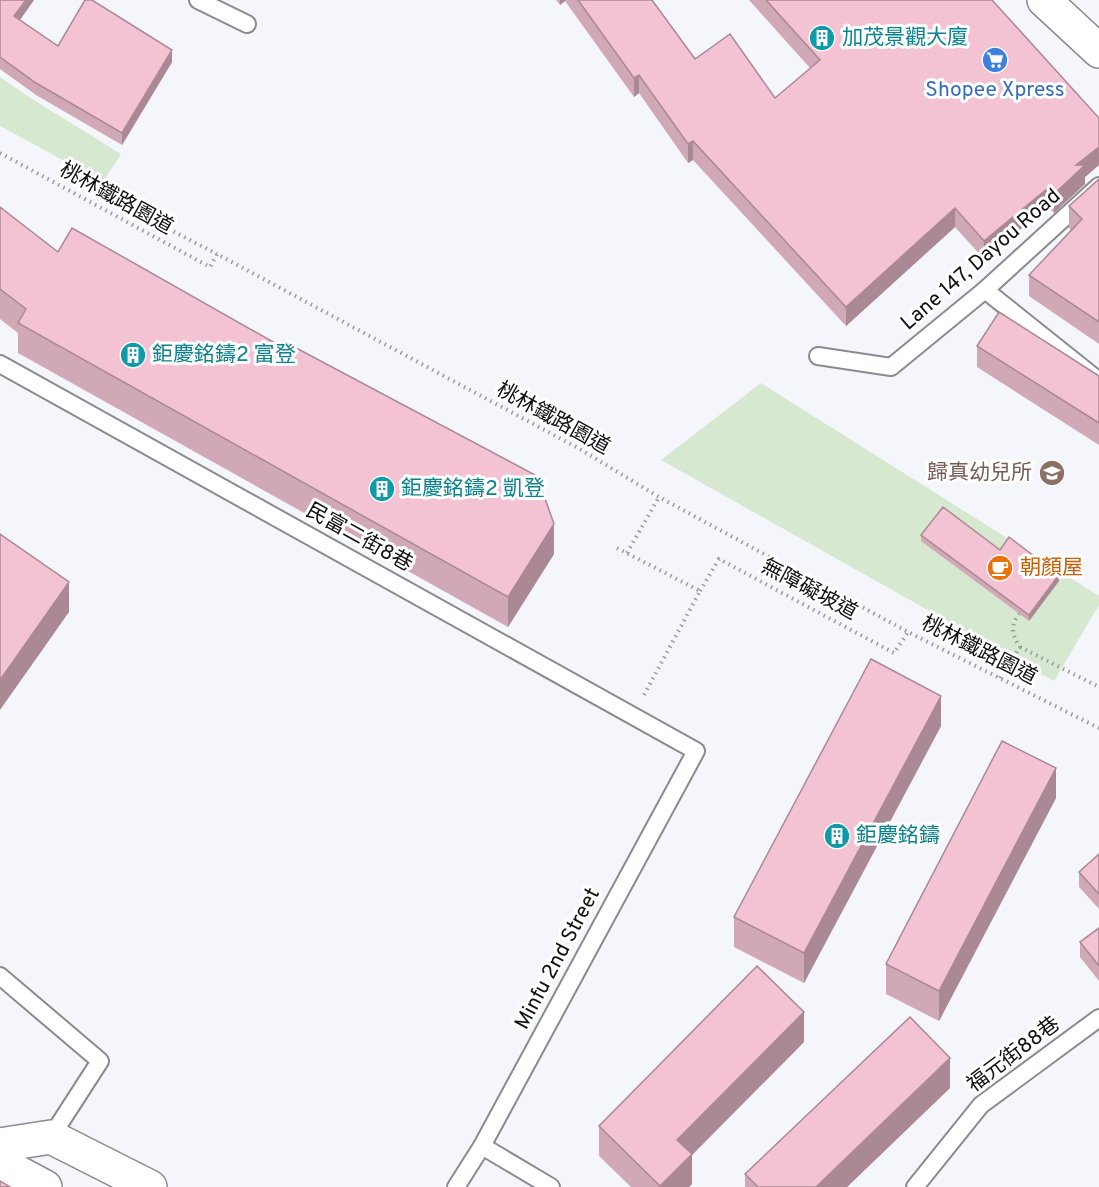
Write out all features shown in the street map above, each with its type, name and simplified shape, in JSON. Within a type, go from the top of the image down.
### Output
[{"type":"street","points":[[1044,0],[1099,51]]},
{"type":"street","points":[[0,1145],[51,1137],[150,1187]]},
{"type":"street","points":[[0,1163],[45,1187]]},
{"type":"lane","points":[[198,0],[247,24]]},
{"type":"lane","name":"Lane 147, Dayou Road","points":[[818,356],[891,368],[985,290],[1099,186]]},
{"type":"lane","points":[[985,290],[1099,381]]},
{"type":"lane","name":"民富二街8巷","points":[[0,364],[696,751]]},
{"type":"lane","name":"Minfu 2nd Street","points":[[456,1187],[482,1146],[696,751]]},
{"type":"lane","points":[[0,976],[100,1061],[51,1137]]},
{"type":"lane","name":"福元街88巷","points":[[915,1187],[981,1105],[1099,1018]]},
{"type":"lane","points":[[482,1146],[551,1187]]},
{"type":"path","name":"桃林鐵路園道","points":[[0,153],[210,267],[217,254],[578,448],[659,497],[908,632],[1099,728]]},
{"type":"path","points":[[116,201],[217,254]]},
{"type":"path","points":[[627,553],[659,497]]},
{"type":"path","points":[[618,548],[700,591]]},
{"type":"path","name":"無障礙坡道","points":[[633,716],[719,559],[894,653],[908,632]]},
{"type":"path","points":[[1019,614],[1013,622],[1012,630],[1020,647],[1099,687]]},
{"type":"path","points":[[1000,678],[1020,647]]},
{"type":"green space","points":[[0,77],[121,154],[103,182],[0,126]]},
{"type":"green space","points":[[761,383],[1099,596],[1099,605],[1054,681],[661,460]]},
{"type":"building","points":[[0,0],[26,0],[14,16],[58,46],[85,0],[92,0],[172,50],[122,133],[36,83],[0,57]]},
{"type":"building","points":[[578,0],[652,0],[695,59],[730,34],[775,98],[820,60],[766,0],[992,0],[1099,118],[1099,147],[1076,165],[1085,165],[1054,194],[1048,188],[984,241],[955,208],[846,307],[693,141],[688,144],[639,75],[634,78]]},
{"type":"building","points":[[1099,179],[1099,322],[1029,275],[1082,219],[1069,206]]},
{"type":"building","points":[[0,207],[58,252],[72,228],[282,347],[285,342],[537,476],[554,524],[508,597],[18,323],[26,309],[0,289]]},
{"type":"building","points":[[999,312],[1099,376],[1099,423],[977,346]]},
{"type":"building","name":"朝顏屋","points":[[943,507],[1000,550],[1009,537],[1059,575],[1029,615],[921,535]]},
{"type":"building","points":[[0,534],[69,582],[0,680]]},
{"type":"building","name":"鉅慶銘鑄","points":[[871,659],[941,696],[804,953],[734,917]]},
{"type":"building","name":"鉅慶銘鑄","points":[[1002,741],[1056,768],[939,991],[886,964]]},
{"type":"building","points":[[1099,854],[1099,894],[1079,872]]},
{"type":"building","points":[[1099,928],[1099,966],[1080,942]]},
{"type":"building","points":[[757,966],[804,1012],[677,1140],[692,1154],[660,1186],[599,1126]]},
{"type":"building","points":[[910,1017],[950,1058],[816,1187],[758,1187],[745,1174]]},
{"type":"building","points":[[0,1181],[10,1187],[0,1187]]},
{"type":"place","name":"加茂景觀大廈","points":[[822,38]]},
{"type":"place","name":"Shopee Xpress","points":[[995,60]]},
{"type":"place","name":"鉅慶銘鑄2 富登","points":[[133,355]]},
{"type":"place","name":"歸真幼兒所","points":[[1052,473]]},
{"type":"place","name":"鉅慶銘鑄2 凱登","points":[[382,489]]},
{"type":"place","name":"朝顏屋","points":[[1000,568]]},
{"type":"place","name":"鉅慶銘鑄","points":[[837,836]]}]
